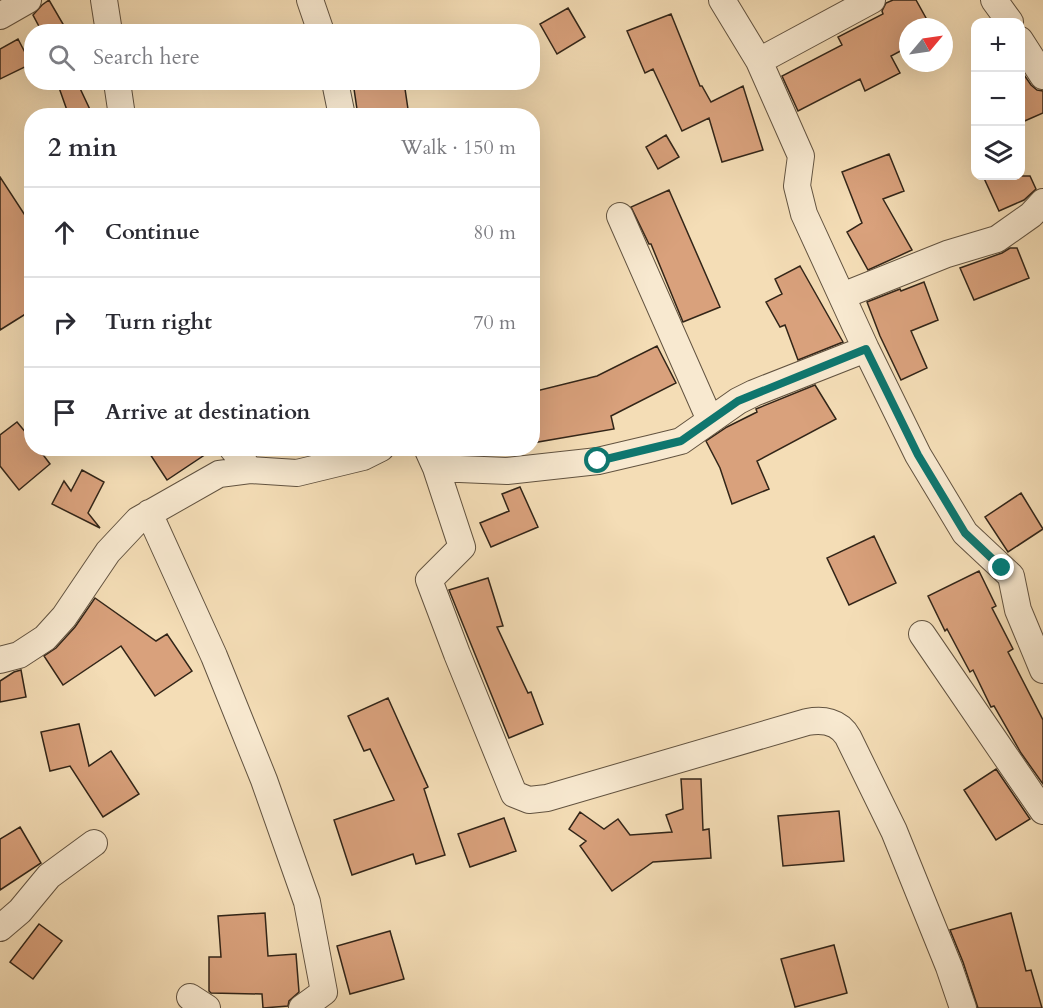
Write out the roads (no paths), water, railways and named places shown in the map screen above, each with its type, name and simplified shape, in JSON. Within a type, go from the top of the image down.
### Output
[{"type":"street","points":[[0,16],[28,0]]},
{"type":"street","points":[[104,0],[108,24]]},
{"type":"street","points":[[310,0],[318,24]]},
{"type":"street","points":[[722,0],[759,61],[801,156],[797,186],[804,214],[866,349],[918,455],[965,533],[1011,576],[1018,610],[1043,670]]},
{"type":"street","points":[[759,61],[872,0]]},
{"type":"street","points":[[994,0],[1007,18]]},
{"type":"street","points":[[1025,48],[1043,76]]},
{"type":"street","points":[[118,90],[121,108]]},
{"type":"street","points":[[337,90],[340,108]]},
{"type":"street","points":[[842,296],[947,254],[997,239],[1031,215],[1043,202]]},
{"type":"street","points":[[620,216],[710,420]]},
{"type":"street","points":[[866,349],[754,393],[738,401],[681,441],[598,461],[507,471],[432,458],[462,547],[429,580],[514,794],[529,800],[547,798],[807,722],[824,721],[837,724],[848,737],[894,831],[949,967],[963,1008]]},
{"type":"street","points":[[239,456],[250,470]]},
{"type":"street","points":[[0,660],[19,655],[45,639],[108,552],[138,520],[149,513],[219,474],[250,470],[297,473],[365,456]]},
{"type":"street","points":[[149,513],[214,656],[264,780],[308,902],[324,992],[302,1008]]},
{"type":"street","points":[[922,634],[1043,811]]},
{"type":"street","points":[[0,928],[20,910],[50,876],[94,843]]}]
